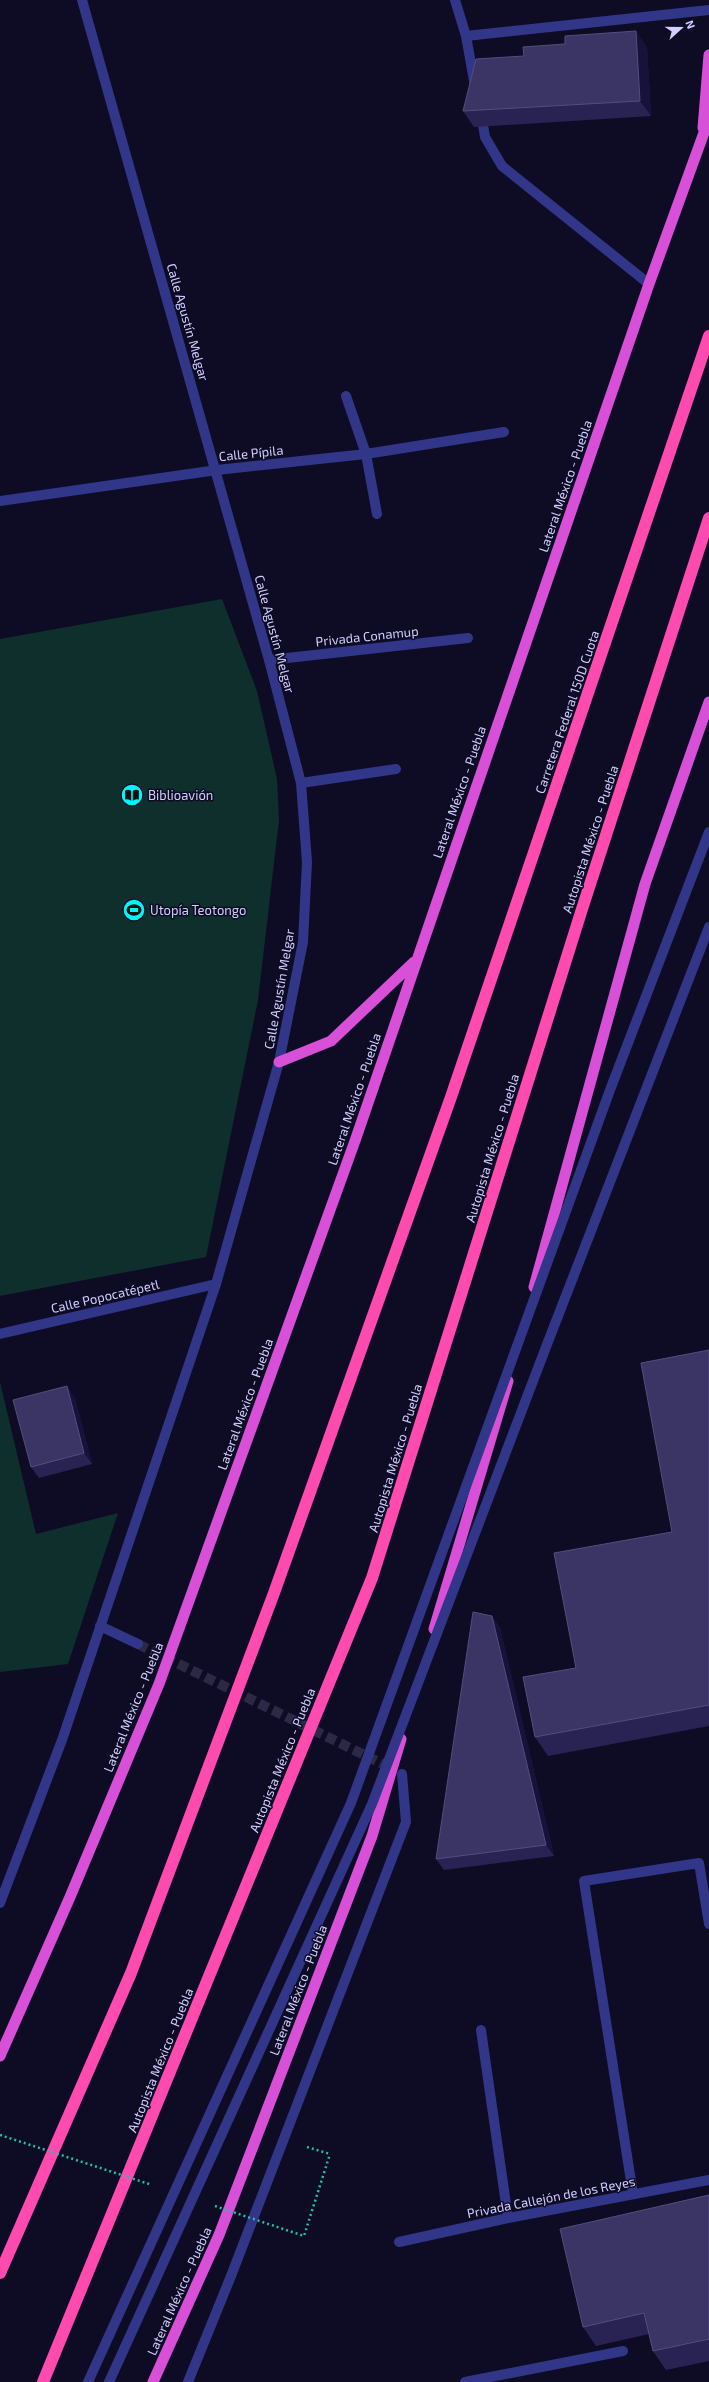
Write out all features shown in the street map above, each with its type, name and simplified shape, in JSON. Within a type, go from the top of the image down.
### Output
[{"type":"highway","points":[[702,138],[709,55]]},
{"type":"highway","points":[[702,138],[709,119]]},
{"type":"highway","name":"Lateral México - Puebla","points":[[0,2056],[70,1897],[159,1684],[356,1138],[649,284],[702,138]]},
{"type":"highway","name":"Carretera Federal 150D Cuota","points":[[0,2273],[132,1973],[274,1593],[451,1097],[709,336]]},
{"type":"highway","name":"Autopista México - Puebla","points":[[43,2382],[372,1578],[582,909],[709,518]]},
{"type":"highway","name":"Lateral México - Puebla","points":[[153,2382],[219,2235],[372,1836],[497,1421],[645,884],[709,702]]},
{"type":"highway","points":[[279,1062],[331,1041],[416,960]]},
{"type":"street","name":"Calle Agustín Melgar","points":[[0,1903],[4,1884],[62,1740],[216,1284],[279,1062],[303,942],[307,862],[301,783],[269,660],[217,470],[82,0]]},
{"type":"street","points":[[455,0],[466,36],[485,137],[502,166],[649,284]]},
{"type":"street","points":[[466,36],[709,10]]},
{"type":"street","points":[[346,396],[366,454],[377,514]]},
{"type":"street","name":"Calle Pípila","points":[[0,501],[217,470],[366,454],[504,432]]},
{"type":"street","name":"Privada Conamup","points":[[269,660],[468,638]]},
{"type":"street","points":[[301,783],[396,769]]},
{"type":"street","points":[[88,2382],[351,1803],[610,1090],[709,832]]},
{"type":"street","points":[[109,2382],[372,1804],[546,1347],[709,927]]},
{"type":"street","name":"Calle Popocatépetl","points":[[0,1334],[216,1284]]},
{"type":"street","points":[[100,1626],[138,1644]]},
{"type":"street","points":[[188,2382],[231,2276],[406,1822],[402,1774]]},
{"type":"street","points":[[633,2194],[584,1881],[698,1863],[709,1924]]},
{"type":"street","points":[[481,2030],[508,2218]]},
{"type":"street","name":"Privada Callejón de los Reyes","points":[[400,2242],[508,2218],[709,2180]]},
{"type":"street","points":[[465,2382],[623,2351]]},
{"type":"green space","name":"Utopía Teotongo","points":[[222,599],[257,691],[277,779],[279,820],[258,1000],[206,1257],[0,1296],[0,639]]},
{"type":"green space","points":[[0,1382],[36,1534],[118,1513],[68,1664],[0,1672]]},
{"type":"building","points":[[636,31],[640,101],[463,111],[476,59],[524,56],[523,47],[565,44],[565,36]]},
{"type":"building","points":[[709,1350],[709,1705],[535,1737],[523,1677],[576,1668],[554,1553],[672,1532],[641,1363]]},
{"type":"building","points":[[67,1386],[84,1453],[31,1467],[13,1400]]},
{"type":"building","points":[[473,1612],[492,1616],[546,1845],[436,1859]]},
{"type":"building","points":[[709,2195],[709,2339],[653,2351],[644,2313],[583,2327],[560,2229]]},
{"type":"tunnel","points":[[138,1644],[393,1769]]},
{"type":"place","name":"Biblioavión","points":[[132,795]]},
{"type":"place","name":"Utopía Teotongo","points":[[134,910]]}]
